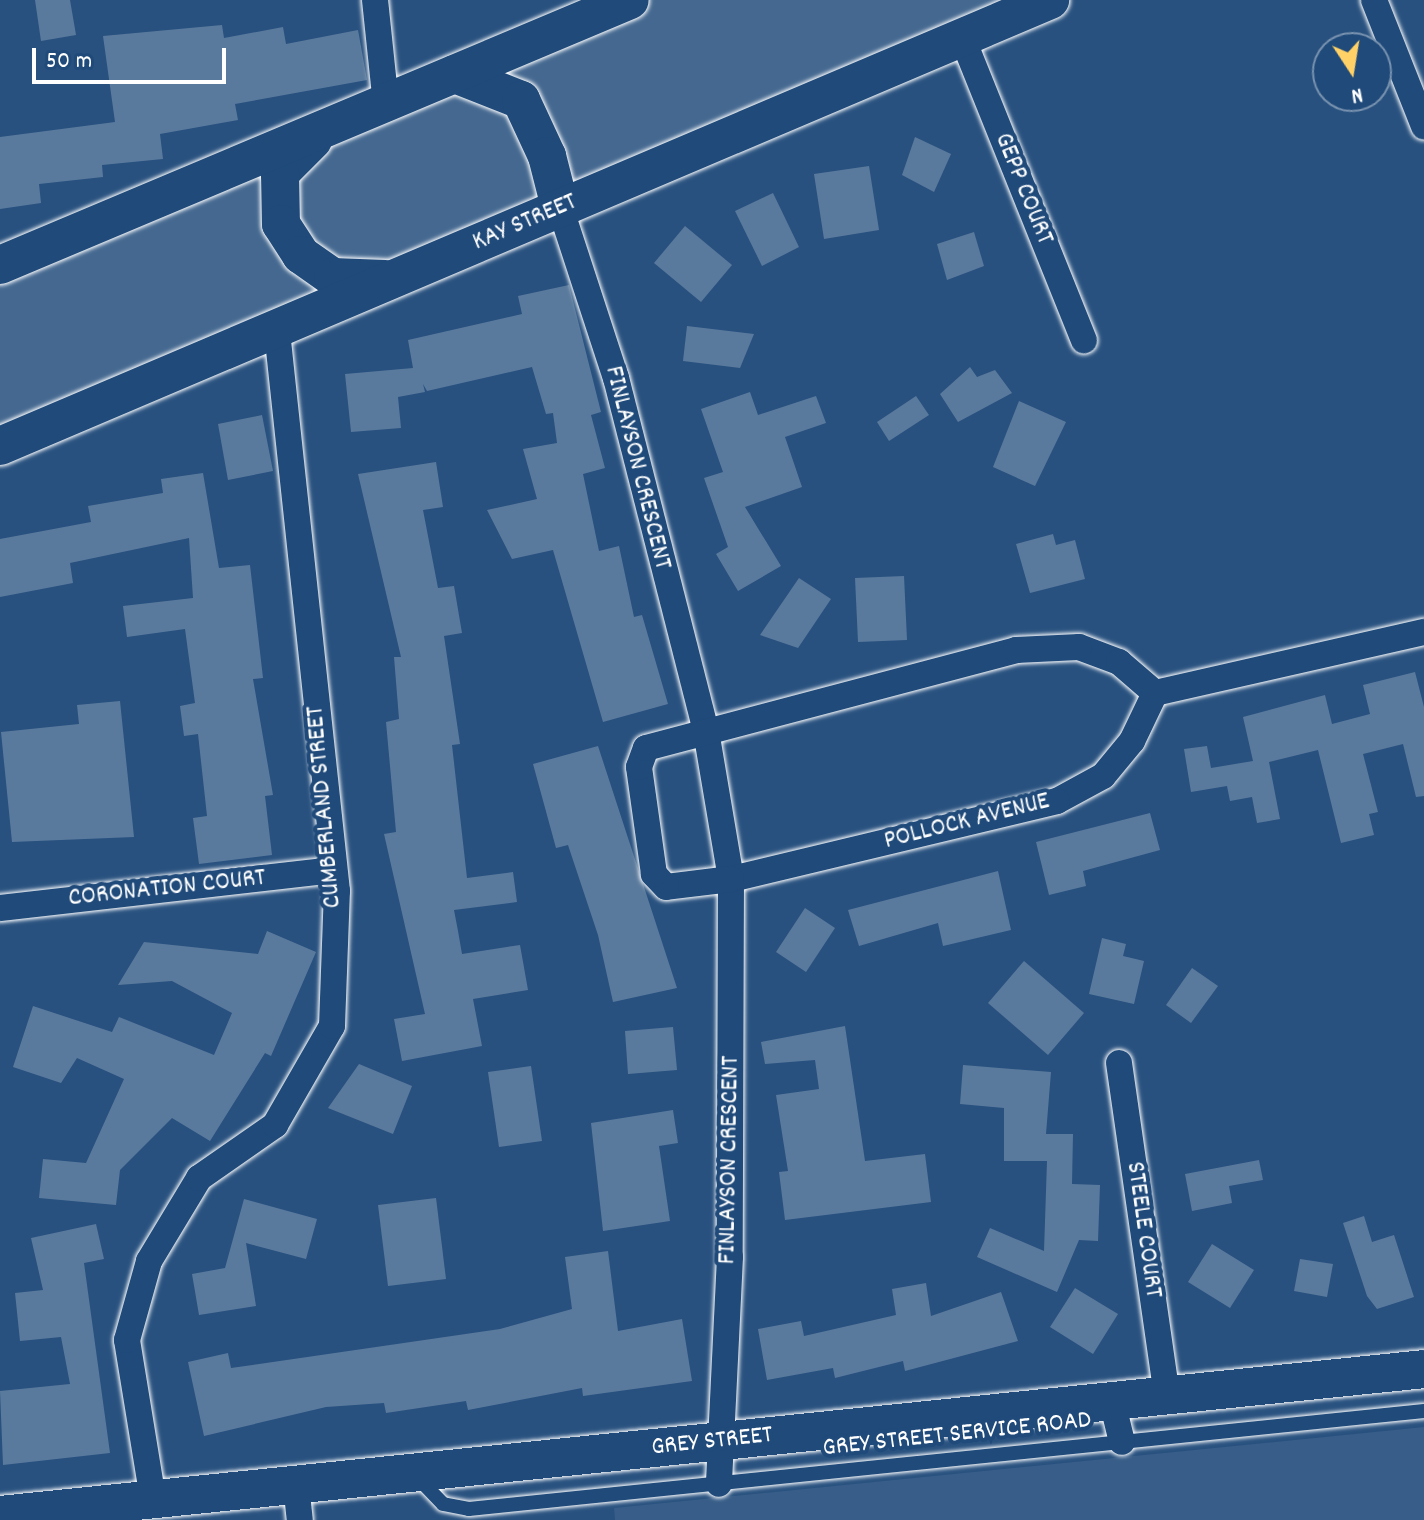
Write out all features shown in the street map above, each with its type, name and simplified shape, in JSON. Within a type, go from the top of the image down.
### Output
[{"type":"street","points":[[375,0],[386,104]]},
{"type":"street","points":[[0,265],[321,134],[630,0]]},
{"type":"street","name":"KAY STREET","points":[[0,446],[277,331],[560,207],[1050,0]]},
{"type":"street","points":[[1374,0],[1424,126]]},
{"type":"street","name":"GEPP COURT","points":[[962,37],[1084,340]]},
{"type":"street","points":[[455,74],[521,100],[547,156],[560,207]]},
{"type":"street","points":[[321,134],[280,173],[281,224],[301,255],[333,277],[400,277]]},
{"type":"street","name":"FINLAYSON CRESCENT","points":[[560,207],[616,378],[706,731],[731,879],[730,1257],[719,1484]]},
{"type":"street","name":"CUMBERLAND STREET","points":[[153,1499],[127,1340],[149,1261],[199,1178],[275,1125],[332,1026],[334,870],[277,331]]},
{"type":"street","points":[[731,879],[666,887],[654,874],[639,767],[646,748],[1016,650],[1079,647],[1119,662],[1155,693],[1424,632]]},
{"type":"street","name":"POLLOCK AVENUE","points":[[731,879],[1057,801],[1103,776],[1132,741],[1155,693]]},
{"type":"street","name":"CORONATION COURT","points":[[0,908],[334,870]]},
{"type":"street","name":"STEELE COURT","points":[[1119,1063],[1167,1396]]},
{"type":"street","name":"GREY STREET","points":[[0,1515],[153,1499],[298,1502],[413,1473],[1424,1369]]},
{"type":"street","points":[[1112,1401],[1122,1442]]},
{"type":"lane","name":"GREY STREET SERVICE ROAD","points":[[413,1473],[443,1504],[469,1509],[1424,1411]]},
{"type":"shaded area","points":[[630,0],[1051,0],[0,447],[0,265]]},
{"type":"shaded area","points":[[1424,1427],[1424,1520],[615,1520],[614,1508]]},
{"type":"building","points":[[35,0],[70,0],[76,35],[41,41]]},
{"type":"building","points":[[222,25],[224,38],[283,27],[286,44],[358,30],[367,80],[235,104],[238,120],[160,134],[163,159],[102,165],[103,177],[39,184],[41,203],[0,209],[0,137],[115,122],[103,36]]},
{"type":"building","points":[[915,137],[951,154],[934,192],[902,175]]},
{"type":"building","points":[[869,166],[879,230],[824,239],[814,174]]},
{"type":"building","points":[[773,193],[799,247],[762,266],[735,211]]},
{"type":"building","points":[[685,226],[732,265],[701,302],[654,263]]},
{"type":"building","points":[[974,232],[984,266],[947,280],[937,244]]},
{"type":"building","points":[[569,285],[601,412],[591,415],[605,468],[583,474],[599,551],[619,546],[634,617],[642,615],[668,704],[603,722],[553,550],[512,559],[487,510],[537,499],[523,449],[557,443],[553,413],[546,414],[532,367],[427,391],[423,384],[425,392],[398,397],[401,428],[351,432],[345,374],[413,368],[408,340],[522,314],[518,296]]},
{"type":"building","points":[[687,326],[754,334],[740,368],[683,361]]},
{"type":"building","points":[[970,367],[977,377],[995,370],[1012,393],[958,422],[940,394]]},
{"type":"building","points":[[750,392],[758,415],[816,396],[826,423],[785,437],[802,487],[745,507],[781,566],[738,591],[716,554],[728,547],[704,478],[723,472],[701,409]]},
{"type":"building","points":[[916,396],[929,415],[889,441],[877,422]]},
{"type":"building","points":[[1019,401],[1066,422],[1035,486],[993,467]]},
{"type":"building","points":[[262,415],[273,471],[228,480],[218,424]]},
{"type":"building","points":[[436,462],[443,507],[423,510],[438,588],[454,586],[462,633],[444,636],[460,744],[452,745],[467,878],[513,872],[517,902],[454,910],[462,954],[520,945],[528,990],[473,999],[482,1046],[402,1061],[394,1019],[425,1014],[384,834],[396,832],[386,722],[399,719],[394,657],[401,657],[358,474]]},
{"type":"building","points":[[203,473],[219,568],[250,565],[263,678],[253,679],[273,795],[265,796],[272,855],[199,864],[193,818],[207,816],[198,734],[184,736],[180,706],[195,703],[185,629],[127,637],[123,606],[193,598],[189,538],[70,563],[73,583],[0,597],[0,539],[91,522],[88,506],[163,493],[161,479]]},
{"type":"building","points":[[1053,534],[1056,545],[1075,540],[1085,579],[1030,593],[1016,544]]},
{"type":"building","points":[[904,576],[907,640],[858,642],[855,578]]},
{"type":"building","points":[[799,578],[831,599],[798,648],[760,635]]},
{"type":"building","points":[[1415,672],[1424,707],[1424,796],[1416,797],[1403,744],[1363,754],[1378,812],[1369,814],[1374,835],[1341,843],[1318,750],[1269,762],[1280,819],[1257,823],[1252,797],[1230,801],[1227,786],[1191,792],[1184,749],[1207,746],[1211,768],[1253,761],[1243,717],[1325,695],[1332,724],[1370,714],[1363,685]]},
{"type":"building","points":[[120,701],[134,837],[12,842],[1,732],[79,724],[77,705]]},
{"type":"building","points":[[598,746],[677,988],[613,1002],[598,935],[568,845],[556,848],[533,764]]},
{"type":"building","points":[[1150,813],[1160,850],[1083,871],[1086,886],[1049,895],[1036,842]]},
{"type":"building","points":[[998,871],[1011,930],[943,946],[938,923],[859,946],[848,910]]},
{"type":"building","points":[[805,908],[835,928],[806,972],[776,952]]},
{"type":"building","points":[[267,931],[316,952],[271,1056],[265,1053],[210,1141],[172,1118],[120,1170],[116,1205],[39,1198],[43,1159],[86,1163],[124,1079],[77,1058],[61,1083],[13,1067],[33,1006],[112,1032],[119,1017],[214,1055],[232,1013],[172,981],[118,985],[144,942],[258,954]]},
{"type":"building","points":[[1102,938],[1126,944],[1123,956],[1144,961],[1134,1004],[1089,994]]},
{"type":"building","points":[[1024,961],[1084,1013],[1048,1055],[988,1003]]},
{"type":"building","points":[[1192,968],[1218,986],[1191,1023],[1166,1005]]},
{"type":"building","points":[[845,1026],[865,1161],[925,1154],[931,1202],[785,1220],[779,1172],[788,1171],[776,1095],[819,1089],[815,1060],[765,1064],[761,1042]]},
{"type":"building","points":[[673,1027],[677,1070],[628,1074],[625,1031]]},
{"type":"building","points":[[359,1064],[412,1086],[393,1134],[328,1108]]},
{"type":"building","points":[[963,1065],[1051,1072],[1046,1134],[1073,1134],[1072,1184],[1100,1185],[1098,1241],[1079,1240],[1057,1292],[977,1257],[990,1228],[1044,1251],[1047,1161],[1004,1161],[1004,1108],[960,1104]]},
{"type":"building","points":[[531,1066],[542,1141],[499,1147],[488,1072]]},
{"type":"building","points":[[673,1110],[678,1143],[659,1146],[670,1221],[603,1231],[591,1123]]},
{"type":"building","points":[[1259,1160],[1263,1180],[1229,1186],[1232,1203],[1192,1211],[1185,1174]]},
{"type":"building","points":[[436,1198],[446,1279],[388,1286],[378,1205]]},
{"type":"building","points":[[244,1199],[317,1219],[306,1259],[246,1243],[256,1306],[199,1315],[192,1274],[225,1268]]},
{"type":"building","points":[[1364,1216],[1372,1242],[1394,1235],[1414,1297],[1377,1309],[1367,1296],[1343,1223]]},
{"type":"building","points":[[96,1224],[104,1259],[84,1263],[110,1453],[3,1465],[0,1391],[70,1384],[61,1337],[20,1341],[15,1293],[43,1290],[31,1238]]},
{"type":"building","points":[[1212,1244],[1254,1270],[1230,1308],[1188,1282]]},
{"type":"building","points":[[608,1251],[618,1331],[682,1319],[692,1381],[583,1396],[582,1388],[468,1410],[466,1401],[386,1413],[384,1403],[326,1407],[204,1436],[188,1362],[228,1353],[231,1368],[500,1329],[572,1309],[565,1257]]},
{"type":"building","points":[[1300,1259],[1333,1264],[1327,1297],[1294,1291]]},
{"type":"building","points":[[926,1283],[931,1316],[1001,1292],[1018,1341],[905,1371],[903,1361],[835,1378],[833,1368],[767,1380],[758,1329],[801,1321],[804,1336],[896,1315],[892,1289]]},
{"type":"building","points":[[1075,1288],[1118,1314],[1093,1354],[1050,1327]]}]
